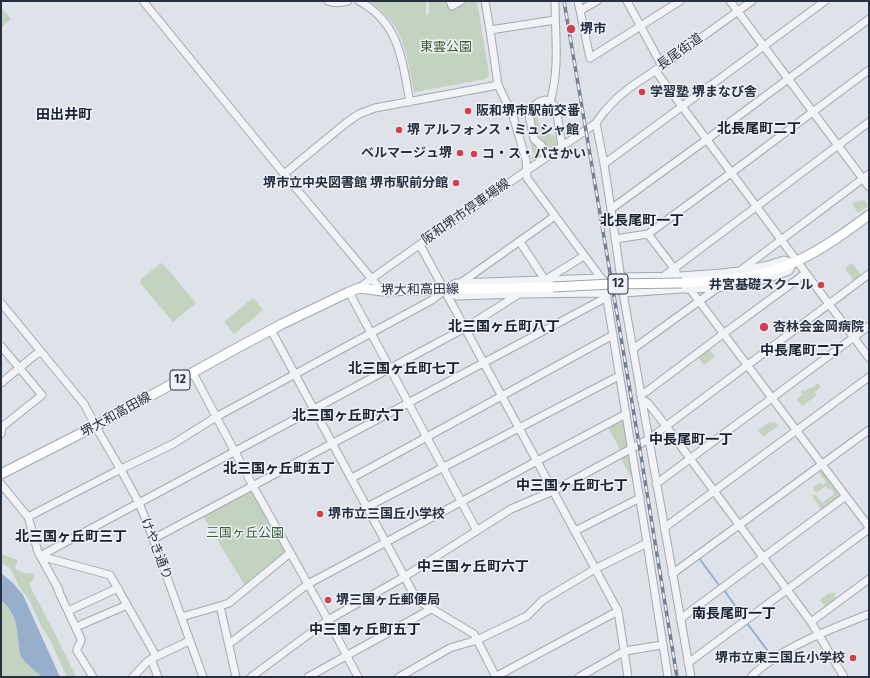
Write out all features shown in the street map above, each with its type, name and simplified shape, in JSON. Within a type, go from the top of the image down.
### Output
[{"type":"main road","name":"堺大和高田線","points":[[1,474],[96,426],[271,330],[359,288],[382,291],[444,290],[722,281],[748,277],[771,271],[795,262],[828,244],[869,215]]},
{"type":"street","points":[[143,1],[284,174],[382,291]]},
{"type":"street","points":[[328,1],[340,3],[348,1]]},
{"type":"street","points":[[359,1],[377,15],[387,26],[396,41],[400,53],[410,102]]},
{"type":"street","points":[[450,1],[452,6],[460,1]]},
{"type":"street","points":[[485,1],[498,85],[513,116],[526,160],[527,178],[604,281],[668,677]]},
{"type":"street","points":[[550,102],[554,89],[556,65],[555,1]]},
{"type":"street","points":[[578,1],[590,58],[680,1]]},
{"type":"street","points":[[580,10],[597,1]]},
{"type":"street","points":[[627,1],[662,66]]},
{"type":"street","points":[[730,1],[869,187]]},
{"type":"street","name":"長尾街道","points":[[596,124],[604,112],[617,98],[632,86],[752,1]]},
{"type":"street","points":[[604,164],[825,1]]},
{"type":"street","points":[[611,209],[869,19]]},
{"type":"street","points":[[490,30],[555,20]]},
{"type":"street","points":[[655,70],[781,239],[795,262],[806,273],[869,358]]},
{"type":"street","points":[[615,239],[648,234],[869,70]]},
{"type":"street","points":[[284,174],[346,123],[360,114],[375,108],[498,85]]},
{"type":"street","points":[[545,158],[542,146],[534,139],[528,115],[530,109],[539,102],[545,100],[556,106],[562,146]]},
{"type":"street","points":[[664,276],[869,122]]},
{"type":"street","points":[[596,124],[604,164],[623,293],[648,439],[691,677]]},
{"type":"street","name":"阪和堺市停車場線","points":[[359,288],[526,170],[596,124]]},
{"type":"street","points":[[739,271],[869,174]]},
{"type":"street","points":[[462,282],[555,216]]},
{"type":"street","points":[[648,234],[869,528],[688,663]]},
{"type":"street","points":[[520,242],[545,280]]},
{"type":"street","points":[[420,245],[618,611],[628,677]]},
{"type":"street","points":[[545,280],[584,256]]},
{"type":"street","points":[[623,293],[684,283],[721,273],[739,271],[784,260],[795,262]]},
{"type":"street","points":[[621,277],[664,276],[684,283],[716,288],[767,279],[789,271],[795,262]]},
{"type":"street","points":[[641,396],[806,273]]},
{"type":"street","points":[[251,677],[328,620],[404,577],[511,509],[553,491],[648,439],[869,274]]},
{"type":"street","points":[[28,517],[173,444],[216,417],[295,373],[432,300],[444,290],[456,283],[601,278]]},
{"type":"street","points":[[633,349],[716,288]]},
{"type":"street","points":[[444,290],[457,296],[518,294],[606,295]]},
{"type":"street","points":[[349,292],[476,531]]},
{"type":"street","points":[[40,556],[465,328],[518,294]]},
{"type":"street","points":[[153,539],[484,363],[606,295]]},
{"type":"street","name":"けやき通り","points":[[1,303],[84,404],[139,503],[202,677]]},
{"type":"street","points":[[656,484],[869,326]]},
{"type":"street","points":[[271,330],[417,600],[474,634],[496,677],[618,611]]},
{"type":"street","points":[[352,478],[612,335]]},
{"type":"street","points":[[1,346],[42,395],[1,429]]},
{"type":"street","points":[[1,383],[35,355],[41,352]]},
{"type":"street","points":[[193,373],[358,677]]},
{"type":"street","points":[[367,507],[620,376]]},
{"type":"street","points":[[664,528],[869,378]]},
{"type":"street","points":[[641,396],[666,426],[811,622],[844,677]]},
{"type":"street","points":[[229,644],[308,584],[626,414]]},
{"type":"street","points":[[672,574],[869,430]]},
{"type":"street","points":[[1,484],[30,520],[40,556],[59,590],[81,640],[77,651],[92,677]]},
{"type":"street","points":[[680,619],[846,496]]},
{"type":"street","points":[[575,531],[640,498]]},
{"type":"street","points":[[399,677],[450,648],[477,640],[527,616],[543,600],[595,569],[647,543]]},
{"type":"street","points":[[181,617],[229,602],[290,553]]},
{"type":"street","points":[[40,556],[110,575],[127,605],[153,658],[158,677]]},
{"type":"street","points":[[811,622],[869,579]]},
{"type":"street","points":[[68,611],[118,588]]},
{"type":"street","points":[[76,627],[127,605]]},
{"type":"street","points":[[220,606],[236,677]]},
{"type":"street","points":[[308,677],[431,609]]},
{"type":"street","points":[[751,677],[764,665],[780,655],[819,635],[869,614]]},
{"type":"street","points":[[133,677],[153,658],[190,641]]},
{"type":"street","points":[[579,677],[625,651],[662,645]]},
{"type":"green space","name":"東雲公園","points":[[369,1],[426,1],[426,15],[429,13],[429,1],[447,1],[451,9],[468,1],[477,1],[489,74],[486,79],[414,92],[406,53],[400,35],[389,18]]},
{"type":"green space","points":[[1,7],[11,19],[1,28]]},
{"type":"green space","points":[[533,113],[536,114],[541,130],[554,135],[556,138],[557,144],[549,150],[541,138],[537,136]]},
{"type":"green space","points":[[530,141],[540,150],[540,157],[536,160],[532,159],[531,157],[534,155]]},
{"type":"green space","points":[[864,199],[868,206],[858,213],[852,204],[859,200],[860,202]]},
{"type":"green space","points":[[161,263],[196,303],[173,322],[140,283],[141,279]]},
{"type":"green space","points":[[852,263],[861,275],[854,281],[845,268]]},
{"type":"green space","points":[[253,298],[263,310],[234,334],[224,322]]},
{"type":"green space","points":[[708,348],[715,357],[704,365],[697,356]]},
{"type":"green space","points":[[818,383],[821,387],[815,392],[817,395],[802,406],[797,399],[802,395],[800,392],[811,387],[812,388]]},
{"type":"green space","points":[[622,419],[628,446],[621,451],[607,426]]},
{"type":"green space","points":[[774,421],[778,426],[763,437],[758,430]]},
{"type":"green space","points":[[628,453],[630,454],[633,476],[630,476],[620,457]]},
{"type":"green space","points":[[822,471],[840,496],[839,499],[823,511],[812,496],[815,494],[822,503],[834,494],[831,489],[830,490],[826,486],[816,493],[813,488],[820,483],[822,485],[826,482],[819,473]]},
{"type":"green space","name":"三国ヶ丘公園","points":[[251,491],[285,551],[245,586],[203,516]]},
{"type":"green space","points":[[1,554],[17,560],[15,568],[24,573],[33,574],[34,579],[30,583],[30,586],[76,677],[67,677],[30,601],[20,588],[10,568],[1,563]]},
{"type":"green space","points":[[834,592],[836,594],[834,596],[837,600],[826,608],[820,600],[829,593],[831,594]]},
{"type":"green space","points":[[1,600],[15,621],[22,657],[28,665],[42,677],[1,677]]},
{"type":"water","points":[[1,573],[14,584],[23,595],[60,677],[42,677],[22,657],[14,617],[9,608],[1,600]]},
{"type":"waterway","points":[[699,558],[721,588]]},
{"type":"waterway","points":[[724,590],[745,620]]},
{"type":"waterway","points":[[747,623],[767,650]]},
{"type":"railway","points":[[564,1],[677,677]]},
{"type":"place","name":"堺市","points":[[571,29]]},
{"type":"place","name":"学習塾 堺まなび舎","points":[[642,92]]},
{"type":"place","name":"阪和堺市駅前交番","points":[[468,111]]},
{"type":"place","name":"堺 アルフォンス・ミュシャ館","points":[[399,130]]},
{"type":"place","name":"ベルマージュ堺","points":[[460,153]]},
{"type":"place","name":"コ・ス・パさかい","points":[[474,154]]},
{"type":"place","name":"堺市立中央図書館 堺市駅前分館","points":[[456,183]]},
{"type":"place","name":"井宮基礎スクール","points":[[821,285]]},
{"type":"place","name":"杏林会金岡病院","points":[[764,327]]},
{"type":"place","name":"堺市立三国丘小学校","points":[[320,514]]},
{"type":"place","name":"堺三国ヶ丘郵便局","points":[[328,600]]},
{"type":"place","name":"堺市立東三国丘小学校","points":[[853,658]]},
{"type":"district","name":"田出井町","points":[[64,115]]},
{"type":"district","name":"北長尾町二丁","points":[[759,129]]},
{"type":"district","name":"北長尾町一丁","points":[[642,221]]},
{"type":"district","name":"北三国ヶ丘町八丁","points":[[504,327]]},
{"type":"district","name":"中長尾町二丁","points":[[802,351]]},
{"type":"district","name":"北三国ヶ丘町七丁","points":[[404,369]]},
{"type":"district","name":"北三国ヶ丘町六丁","points":[[348,416]]},
{"type":"district","name":"中長尾町一丁","points":[[691,440]]},
{"type":"district","name":"北三国ヶ丘町五丁","points":[[279,469]]},
{"type":"district","name":"中三国ヶ丘町七丁","points":[[572,486]]},
{"type":"district","name":"北三国ヶ丘町三丁","points":[[71,537]]},
{"type":"district","name":"中三国ヶ丘町六丁","points":[[473,567]]},
{"type":"district","name":"南長尾町一丁","points":[[734,614]]},
{"type":"district","name":"中三国ヶ丘町五丁","points":[[365,630]]}]
